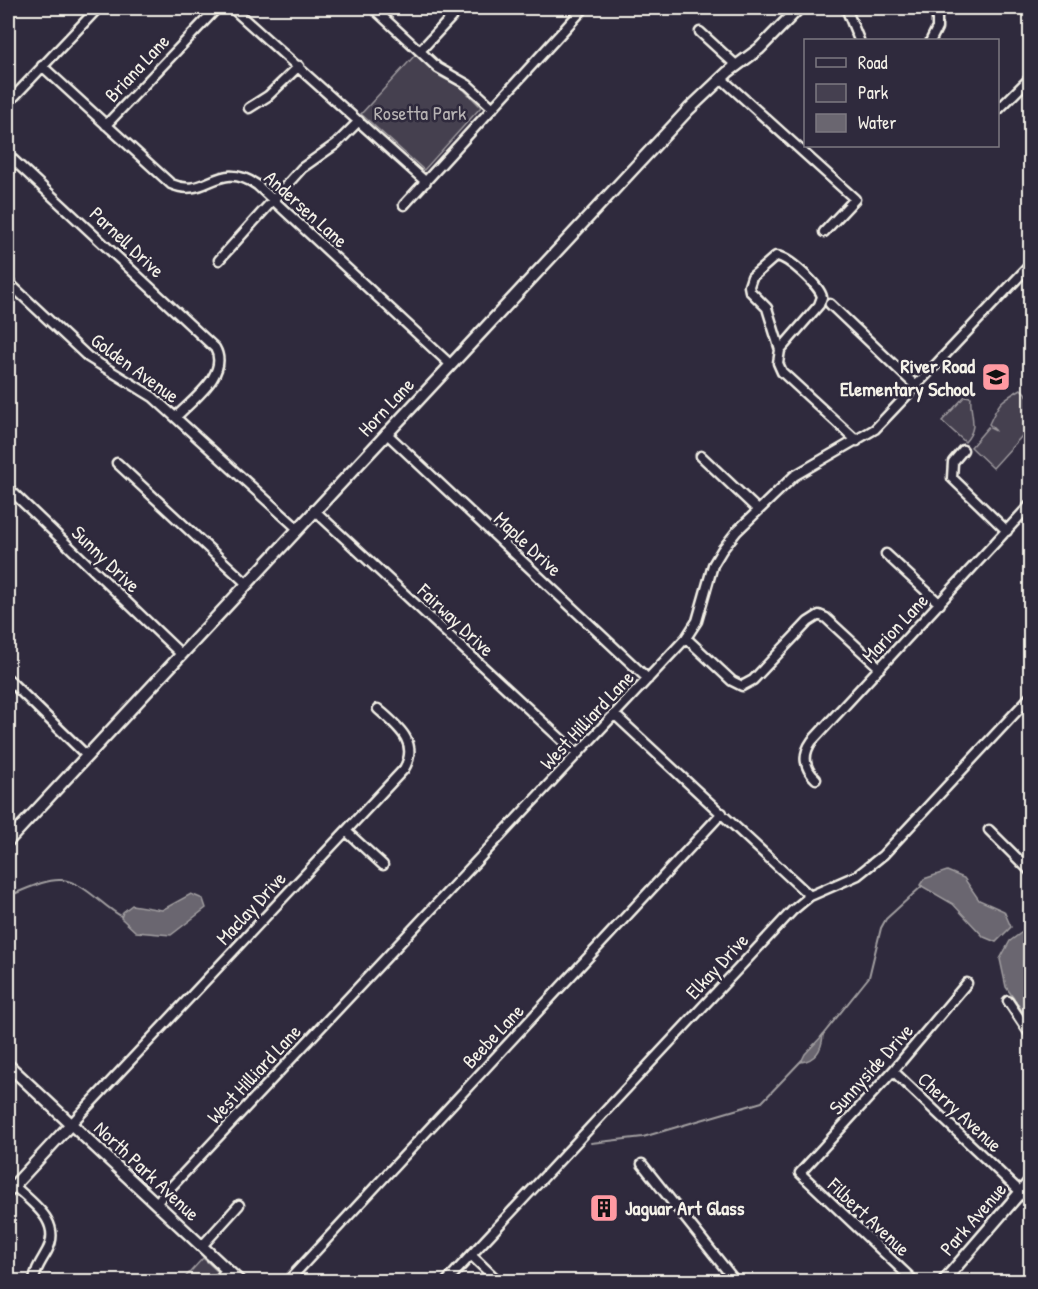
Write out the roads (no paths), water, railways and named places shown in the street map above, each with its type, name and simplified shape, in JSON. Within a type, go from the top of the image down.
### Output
[{"type":"street","points":[[8,103],[98,8]]},
{"type":"street","name":"Briana Lane","points":[[106,125],[217,8]]},
{"type":"street","points":[[232,8],[426,182]]},
{"type":"street","points":[[373,8],[444,72],[468,85],[493,108]]},
{"type":"street","points":[[420,51],[460,8]]},
{"type":"street","points":[[404,206],[584,8]]},
{"type":"street","name":"Horn Lane","points":[[8,841],[683,115],[721,78],[759,49],[799,8]]},
{"type":"street","points":[[846,8],[859,39]]},
{"type":"street","points":[[932,39],[937,28],[937,18]]},
{"type":"street","points":[[700,32],[737,66]]},
{"type":"street","name":"Andersen Lane","points":[[42,66],[171,184],[180,188],[200,187],[225,175],[241,176],[257,185],[451,364]]},
{"type":"street","points":[[249,108],[268,96],[299,66]]},
{"type":"street","points":[[721,78],[855,200],[824,232]]},
{"type":"street","points":[[999,109],[1030,78]]},
{"type":"street","points":[[219,260],[310,161],[336,144],[359,121]]},
{"type":"street","name":"Parnell Drive","points":[[8,155],[208,340],[220,358],[219,368],[213,377],[176,417]]},
{"type":"street","points":[[780,350],[819,305],[822,297],[816,286],[804,275],[784,258],[776,256],[752,277],[749,286],[750,291],[767,308],[780,350],[778,366],[857,441]]},
{"type":"street","name":"West Hilliard Lane","points":[[156,1203],[686,639],[697,621],[717,557],[728,541],[758,510],[805,469],[857,441],[881,424],[1030,265]]},
{"type":"street","name":"Golden Avenue","points":[[8,282],[88,357],[144,390],[176,417],[297,528]]},
{"type":"street","points":[[830,304],[917,387]]},
{"type":"street","name":"Maple Drive","points":[[386,434],[648,679]]},
{"type":"street","points":[[963,450],[953,462],[952,478],[1007,531]]},
{"type":"street","points":[[701,456],[758,510]]},
{"type":"street","points":[[117,463],[246,583]]},
{"type":"street","name":"Sunny Drive","points":[[8,488],[181,654]]},
{"type":"street","name":"Marion Lane","points":[[816,779],[805,764],[808,747],[1030,505]]},
{"type":"street","name":"Fairway Drive","points":[[314,510],[576,754]]},
{"type":"street","points":[[886,554],[940,604]]},
{"type":"street","points":[[686,639],[739,690],[753,680],[818,612],[880,668]]},
{"type":"street","points":[[8,679],[86,755]]},
{"type":"street","name":"Elkay Drive","points":[[446,1281],[784,919],[810,896],[858,875],[883,855],[1030,697]]},
{"type":"street","name":"Maclay Drive","points":[[71,1124],[404,769],[410,757],[406,736],[378,709]]},
{"type":"street","points":[[614,714],[810,896]]},
{"type":"street","name":"Beebe Lane","points":[[287,1281],[722,813]]},
{"type":"street","points":[[989,830],[1030,871]]},
{"type":"street","points":[[346,831],[383,865]]},
{"type":"street","name":"Sunnyside Drive","points":[[801,1176],[801,1171],[893,1071],[967,983]]},
{"type":"street","points":[[1008,1001],[1030,1034]]},
{"type":"street","points":[[8,1065],[71,1124]]},
{"type":"street","name":"Cherry Avenue","points":[[893,1071],[1030,1201]]},
{"type":"street","name":"North Park Avenue","points":[[10,1189],[71,1124],[240,1281]]},
{"type":"street","points":[[642,1164],[736,1281]]},
{"type":"street","name":"Filbert Avenue","points":[[801,1176],[915,1281]]},
{"type":"street","name":"Park Avenue","points":[[943,1281],[1030,1181]]},
{"type":"street","points":[[10,1189],[41,1211],[51,1228],[51,1242],[35,1272],[34,1281]]},
{"type":"street","points":[[202,1246],[239,1205]]},
{"type":"street","points":[[471,1256],[499,1281]]},
{"type":"street","points":[[217,1281],[227,1270]]},
{"type":"street","points":[[722,1281],[729,1273]]},
{"type":"water","points":[[947,871],[964,878],[979,900],[1004,911],[1011,927],[996,942],[984,937],[953,904],[920,885],[924,879]]},
{"type":"water","points":[[191,894],[203,899],[206,908],[171,935],[136,932],[121,918],[123,912],[132,905],[162,910]]},
{"type":"water","points":[[1025,930],[1030,932],[1030,1022],[1006,987],[1000,959],[1010,941]]},
{"type":"water","points":[[823,1035],[817,1053],[811,1059],[801,1062],[805,1054]]},
{"type":"waterway","points":[[8,896],[48,881],[69,881],[85,889],[121,916]]},
{"type":"waterway","points":[[821,1037],[869,977],[881,928],[886,919],[922,886]]},
{"type":"waterway","points":[[591,1143],[643,1137],[762,1102],[802,1060]]},
{"type":"place","name":"River Road Elementary School","points":[[996,377]]},
{"type":"place","name":"Jaguar Art Glass","points":[[604,1208]]},
{"type":"park label","name":"Rosetta Park","points":[[420,113]]}]
